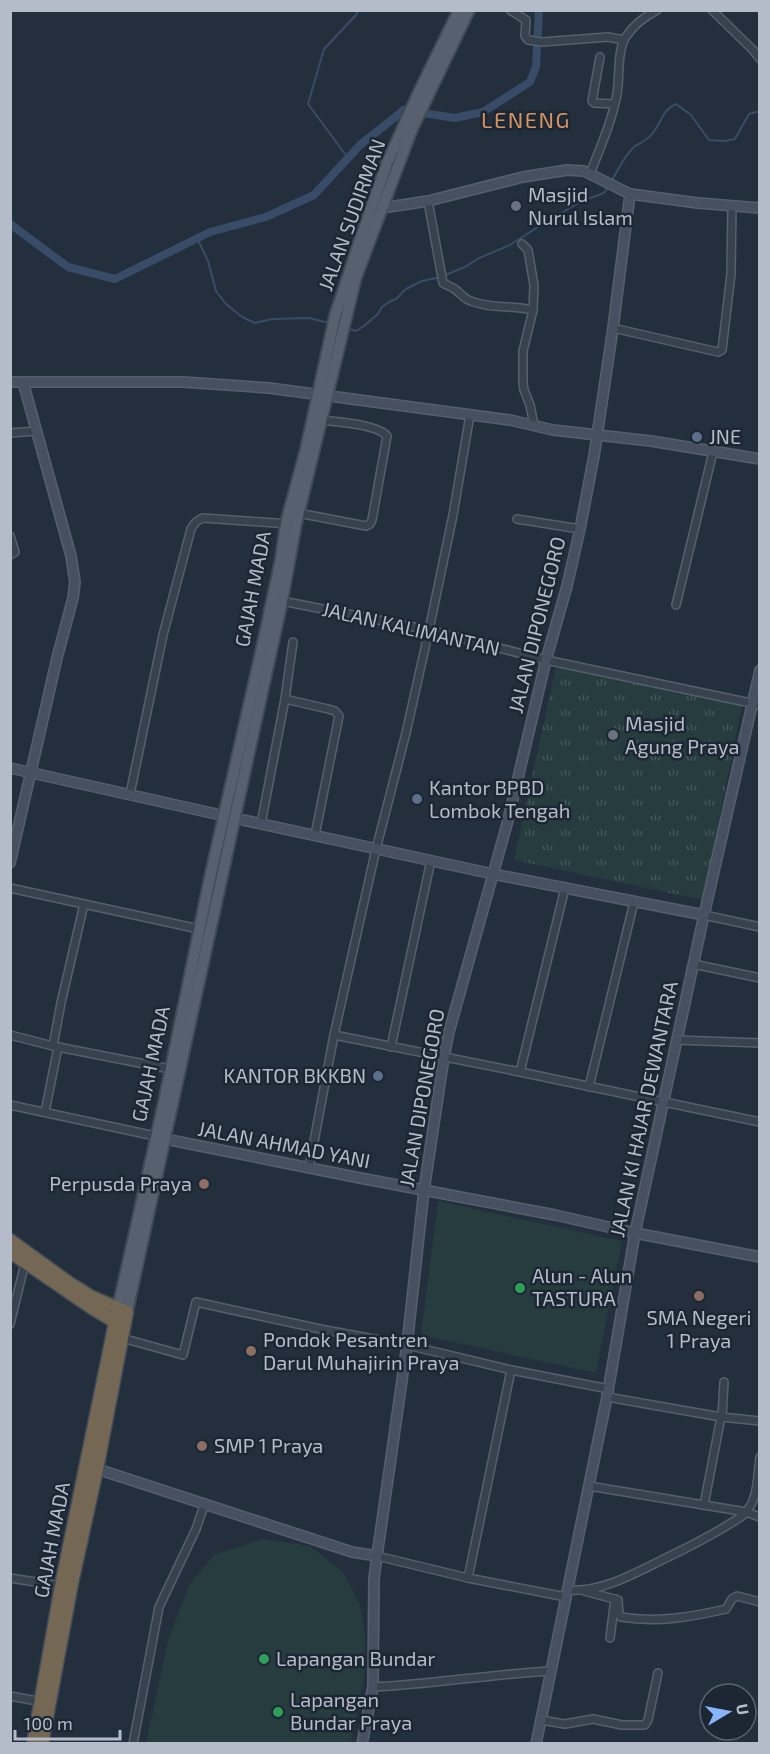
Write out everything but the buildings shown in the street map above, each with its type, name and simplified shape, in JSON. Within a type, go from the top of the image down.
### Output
[{"type":"highway","points":[[10,1240],[92,1297],[123,1310]]},
{"type":"highway","points":[[10,1252],[120,1329]]},
{"type":"highway","name":"GAJAH MADA","points":[[33,1743],[45,1702],[97,1469],[123,1310]]},
{"type":"highway","name":"GAJAH MADA","points":[[42,1743],[45,1702],[62,1586],[120,1329]]},
{"type":"main road","points":[[322,396],[341,316],[382,208],[408,127],[459,10]]},
{"type":"main road","points":[[422,97],[469,10]]},
{"type":"main road","name":"JALAN SUDIRMAN","points":[[341,316],[387,163],[408,127]]},
{"type":"main road","points":[[322,396],[324,367],[337,333]]},
{"type":"main road","name":"GAJAH MADA","points":[[123,1310],[259,683],[280,559],[321,420],[322,396]]},
{"type":"main road","name":"GAJAH MADA","points":[[259,683],[282,601],[306,449],[322,396]]},
{"type":"main road","name":"GAJAH MADA","points":[[160,1138],[170,1069],[189,1002],[199,929],[230,817]]},
{"type":"street","points":[[510,10],[526,19],[525,36],[528,40],[542,42],[608,37],[624,40]]},
{"type":"street","points":[[590,174],[614,104],[624,40],[636,24],[657,10]]},
{"type":"street","points":[[712,10],[753,50],[759,59]]},
{"type":"street","points":[[600,57],[592,101],[594,104],[614,104]]},
{"type":"street","points":[[382,208],[428,201],[545,173],[576,170],[590,174],[630,194],[759,208]]},
{"type":"street","name":"JALAN DIPONEGORO","points":[[362,1743],[373,1687],[376,1556],[407,1345],[424,1190],[444,1058],[507,824],[580,529],[613,328],[630,194]]},
{"type":"street","points":[[428,201],[443,283],[474,303],[533,309]]},
{"type":"street","points":[[613,328],[717,352],[722,351],[730,274],[732,205]]},
{"type":"street","points":[[522,244],[528,250],[534,292],[533,309],[524,351],[523,383],[534,425]]},
{"type":"street","points":[[10,382],[183,382],[269,388],[470,415],[553,430],[651,441],[759,459]]},
{"type":"street","points":[[11,861],[75,582],[71,556],[23,382]]},
{"type":"street","points":[[309,1168],[334,1035],[429,630],[453,515],[470,415]]},
{"type":"street","points":[[130,794],[163,635],[194,523],[203,518],[293,520],[366,526],[370,524],[387,435],[384,432],[362,426],[321,420]]},
{"type":"street","points":[[10,433],[36,431]]},
{"type":"street","points":[[676,605],[713,452]]},
{"type":"street","points":[[517,519],[580,529]]},
{"type":"street","points":[[10,536],[15,552],[10,555]]},
{"type":"street","name":"JALAN KALIMANTAN","points":[[282,601],[429,630],[546,660],[756,705]]},
{"type":"street","points":[[261,824],[285,699],[293,642]]},
{"type":"street","name":"JALAN KI HAJAR DEWANTARA","points":[[536,1743],[608,1393],[635,1233],[704,915],[756,705],[759,670]]},
{"type":"street","points":[[285,699],[328,709],[340,717],[315,835]]},
{"type":"street","points":[[10,768],[493,874],[759,927]]},
{"type":"street","points":[[391,1047],[431,860]]},
{"type":"street","points":[[10,888],[199,929]]},
{"type":"street","points":[[520,1072],[565,888]]},
{"type":"street","points":[[589,1087],[634,902]]},
{"type":"street","points":[[45,1112],[61,1003],[84,904]]},
{"type":"street","points":[[693,964],[759,978]]},
{"type":"street","points":[[10,1035],[170,1069]]},
{"type":"street","points":[[334,1035],[759,1122]]},
{"type":"street","points":[[677,1040],[759,1043]]},
{"type":"street","points":[[10,1105],[160,1138]]},
{"type":"street","name":"JALAN AHMAD YANI","points":[[160,1138],[759,1257]]},
{"type":"street","points":[[10,1324],[25,1263]]},
{"type":"street","points":[[120,1329],[183,1355],[196,1302],[407,1345],[608,1393],[722,1417],[759,1421]]},
{"type":"street","points":[[468,1578],[511,1370]]},
{"type":"street","points":[[704,1505],[722,1417],[724,1382]]},
{"type":"street","points":[[97,1469],[352,1552],[468,1578],[567,1594],[637,1573],[704,1540],[746,1512],[755,1493],[759,1457]]},
{"type":"street","points":[[589,1486],[759,1516]]},
{"type":"street","points":[[133,1743],[159,1606],[196,1529],[205,1503]]},
{"type":"street","points":[[10,1578],[62,1586]]},
{"type":"street","points":[[581,1590],[619,1601],[621,1617],[655,1621],[725,1609],[737,1596],[759,1602]]},
{"type":"street","points":[[610,1638],[615,1599]]},
{"type":"street","points":[[373,1687],[552,1671]]},
{"type":"street","points":[[541,1720],[565,1724],[593,1719],[622,1725],[645,1725],[658,1673]]},
{"type":"street","points":[[10,1696],[45,1702]]},
{"type":"green space","points":[[556,666],[742,705],[703,900],[514,860]]},
{"type":"green space","name":"Alun - Alun TASTURA","points":[[438,1201],[622,1241],[596,1373],[421,1335]]},
{"type":"green space","name":"Lapangan Bundar","points":[[263,1539],[310,1546],[343,1572],[360,1605],[365,1635],[364,1678],[351,1743],[146,1743],[168,1640],[189,1585],[214,1555]]},
{"type":"waterway","points":[[348,158],[308,104],[324,49],[357,14],[357,10]]},
{"type":"waterway","points":[[10,224],[68,267],[115,279],[210,232],[266,217],[314,195],[360,145],[404,110],[455,118],[483,112],[530,82],[536,67],[539,10]]},
{"type":"waterway","points":[[611,182],[630,151],[654,132],[667,110],[676,104],[691,115],[709,140],[735,139],[749,114],[760,111]]},
{"type":"waterway","points":[[346,328],[356,331],[406,289],[422,281],[441,277],[510,245],[538,227],[538,223],[546,216],[558,215],[582,201],[604,193],[608,187]]},
{"type":"waterway","points":[[197,238],[208,261],[216,291],[226,304],[242,317],[255,323],[272,319],[309,318],[329,323]]},
{"type":"place","name":"Masjid Nurul Islam","points":[[516,206]]},
{"type":"place","name":"JNE","points":[[697,437]]},
{"type":"place","name":"Masjid Agung Praya","points":[[613,735]]},
{"type":"place","name":"Kantor BPBD Lombok Tengah","points":[[417,799]]},
{"type":"place","name":"KANTOR BKKBN","points":[[378,1076]]},
{"type":"place","name":"Perpusda Praya","points":[[204,1184]]},
{"type":"place","name":"Alun - Alun TASTURA","points":[[520,1288]]},
{"type":"place","name":"SMA Negeri 1 Praya","points":[[699,1296]]},
{"type":"place","name":"Pondok Pesantren Darul Muhajirin Praya","points":[[251,1351]]},
{"type":"place","name":"SMP 1 Praya","points":[[202,1446]]},
{"type":"place","name":"Lapangan Bundar","points":[[264,1659]]},
{"type":"place","name":"Lapangan Bundar Praya","points":[[278,1712]]},
{"type":"district","name":"LENENG","points":[[526,120]]}]
